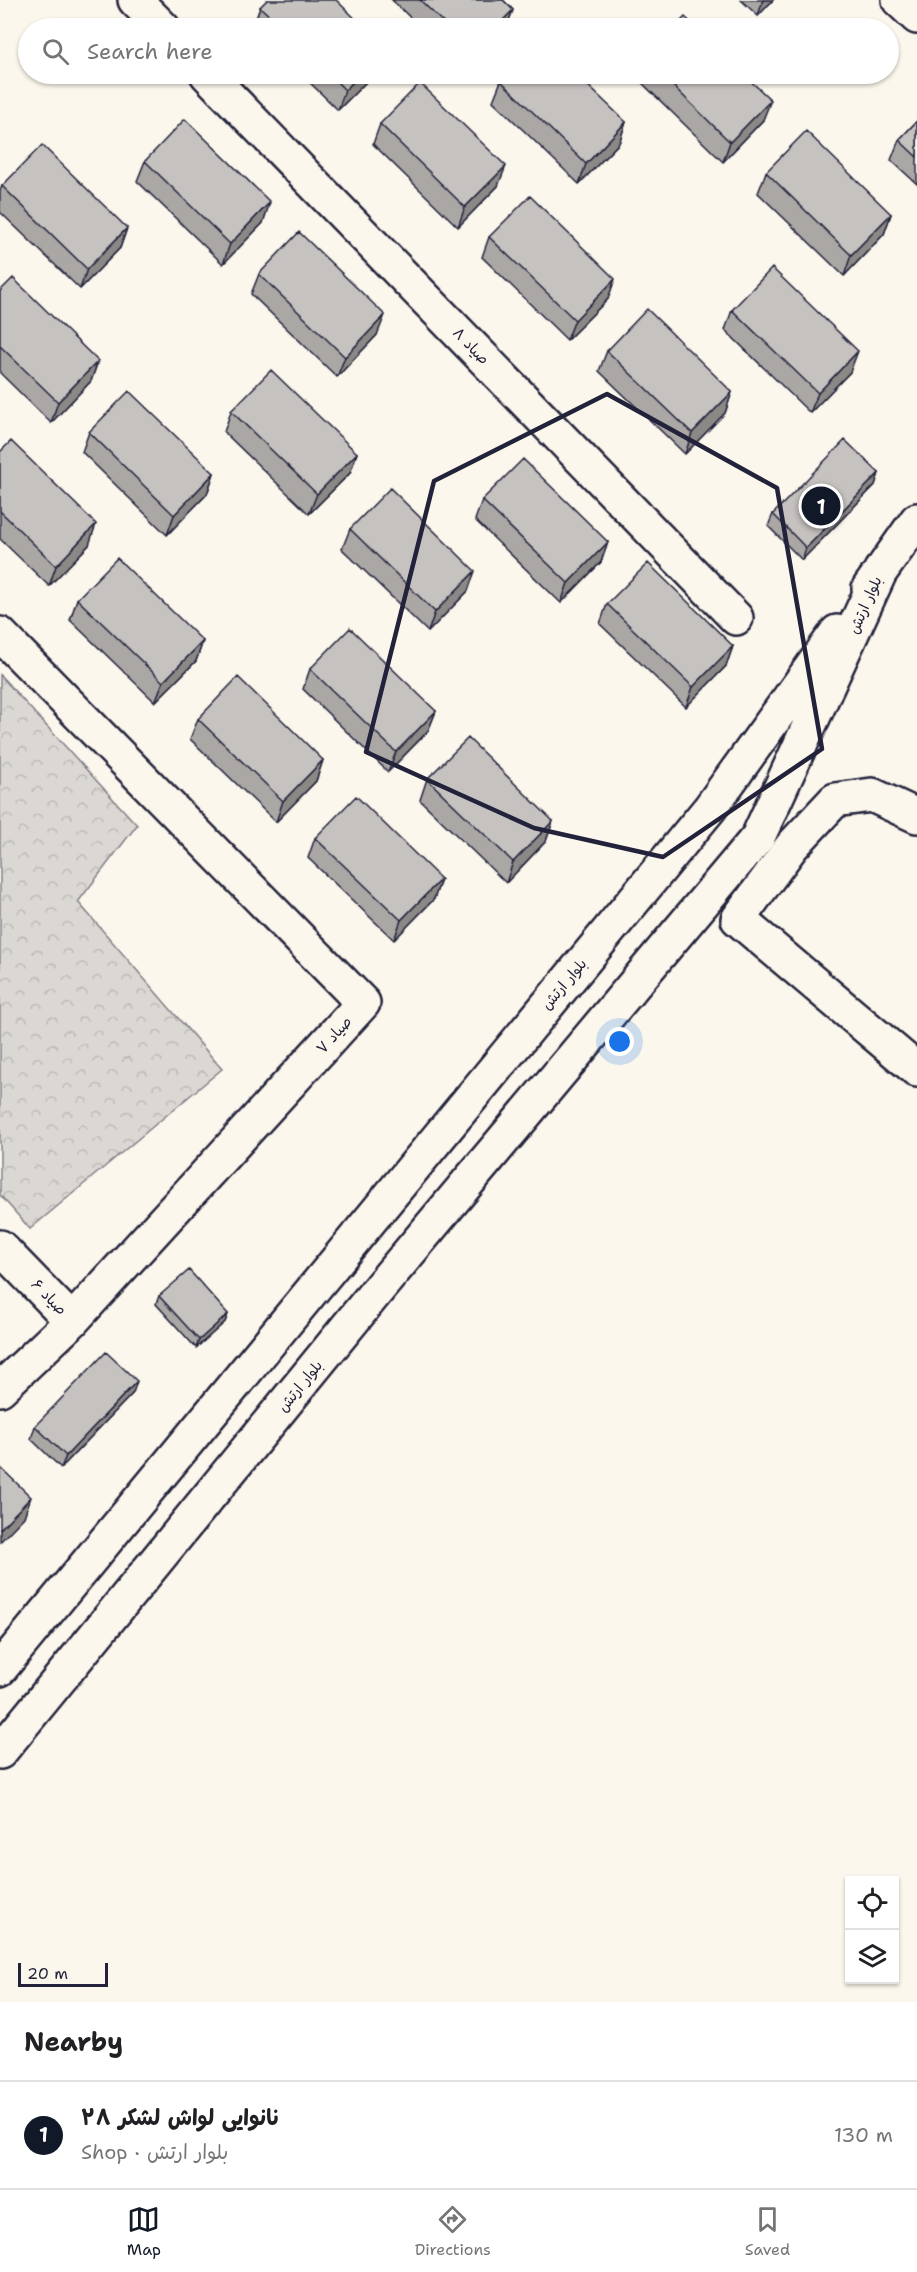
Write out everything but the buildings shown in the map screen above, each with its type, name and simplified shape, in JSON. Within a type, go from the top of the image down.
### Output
[{"type":"main road","points":[[135,0],[153,18]]},
{"type":"main road","points":[[899,0],[917,17]]},
{"type":"main road","name":"صیاد ۸","points":[[217,84],[736,618]]},
{"type":"main road","points":[[881,570],[917,520]]},
{"type":"main road","name":"بلوار ارتش","points":[[0,1669],[710,808],[881,570]]},
{"type":"main road","name":"بلوار ارتش","points":[[0,1752],[380,1287],[758,837],[881,570]]},
{"type":"main road","name":"صیاد ۷","points":[[0,634],[363,1004],[72,1321],[0,1389]]},
{"type":"main road","points":[[917,816],[872,795],[835,800],[792,846],[738,919],[917,1070]]},
{"type":"main road","name":"صیاد ۶","points":[[0,1246],[72,1321]]},
{"type":"highlighted area","points":[[607,394],[777,488],[822,749],[663,857],[534,828],[366,752],[434,481]]},
{"type":"green space","points":[[0,675],[137,825],[78,902],[222,1069],[30,1229],[0,1195]]},
{"type":"place","name":"نانوایی لواش لشکر ۲۸","points":[[821,506]]}]
